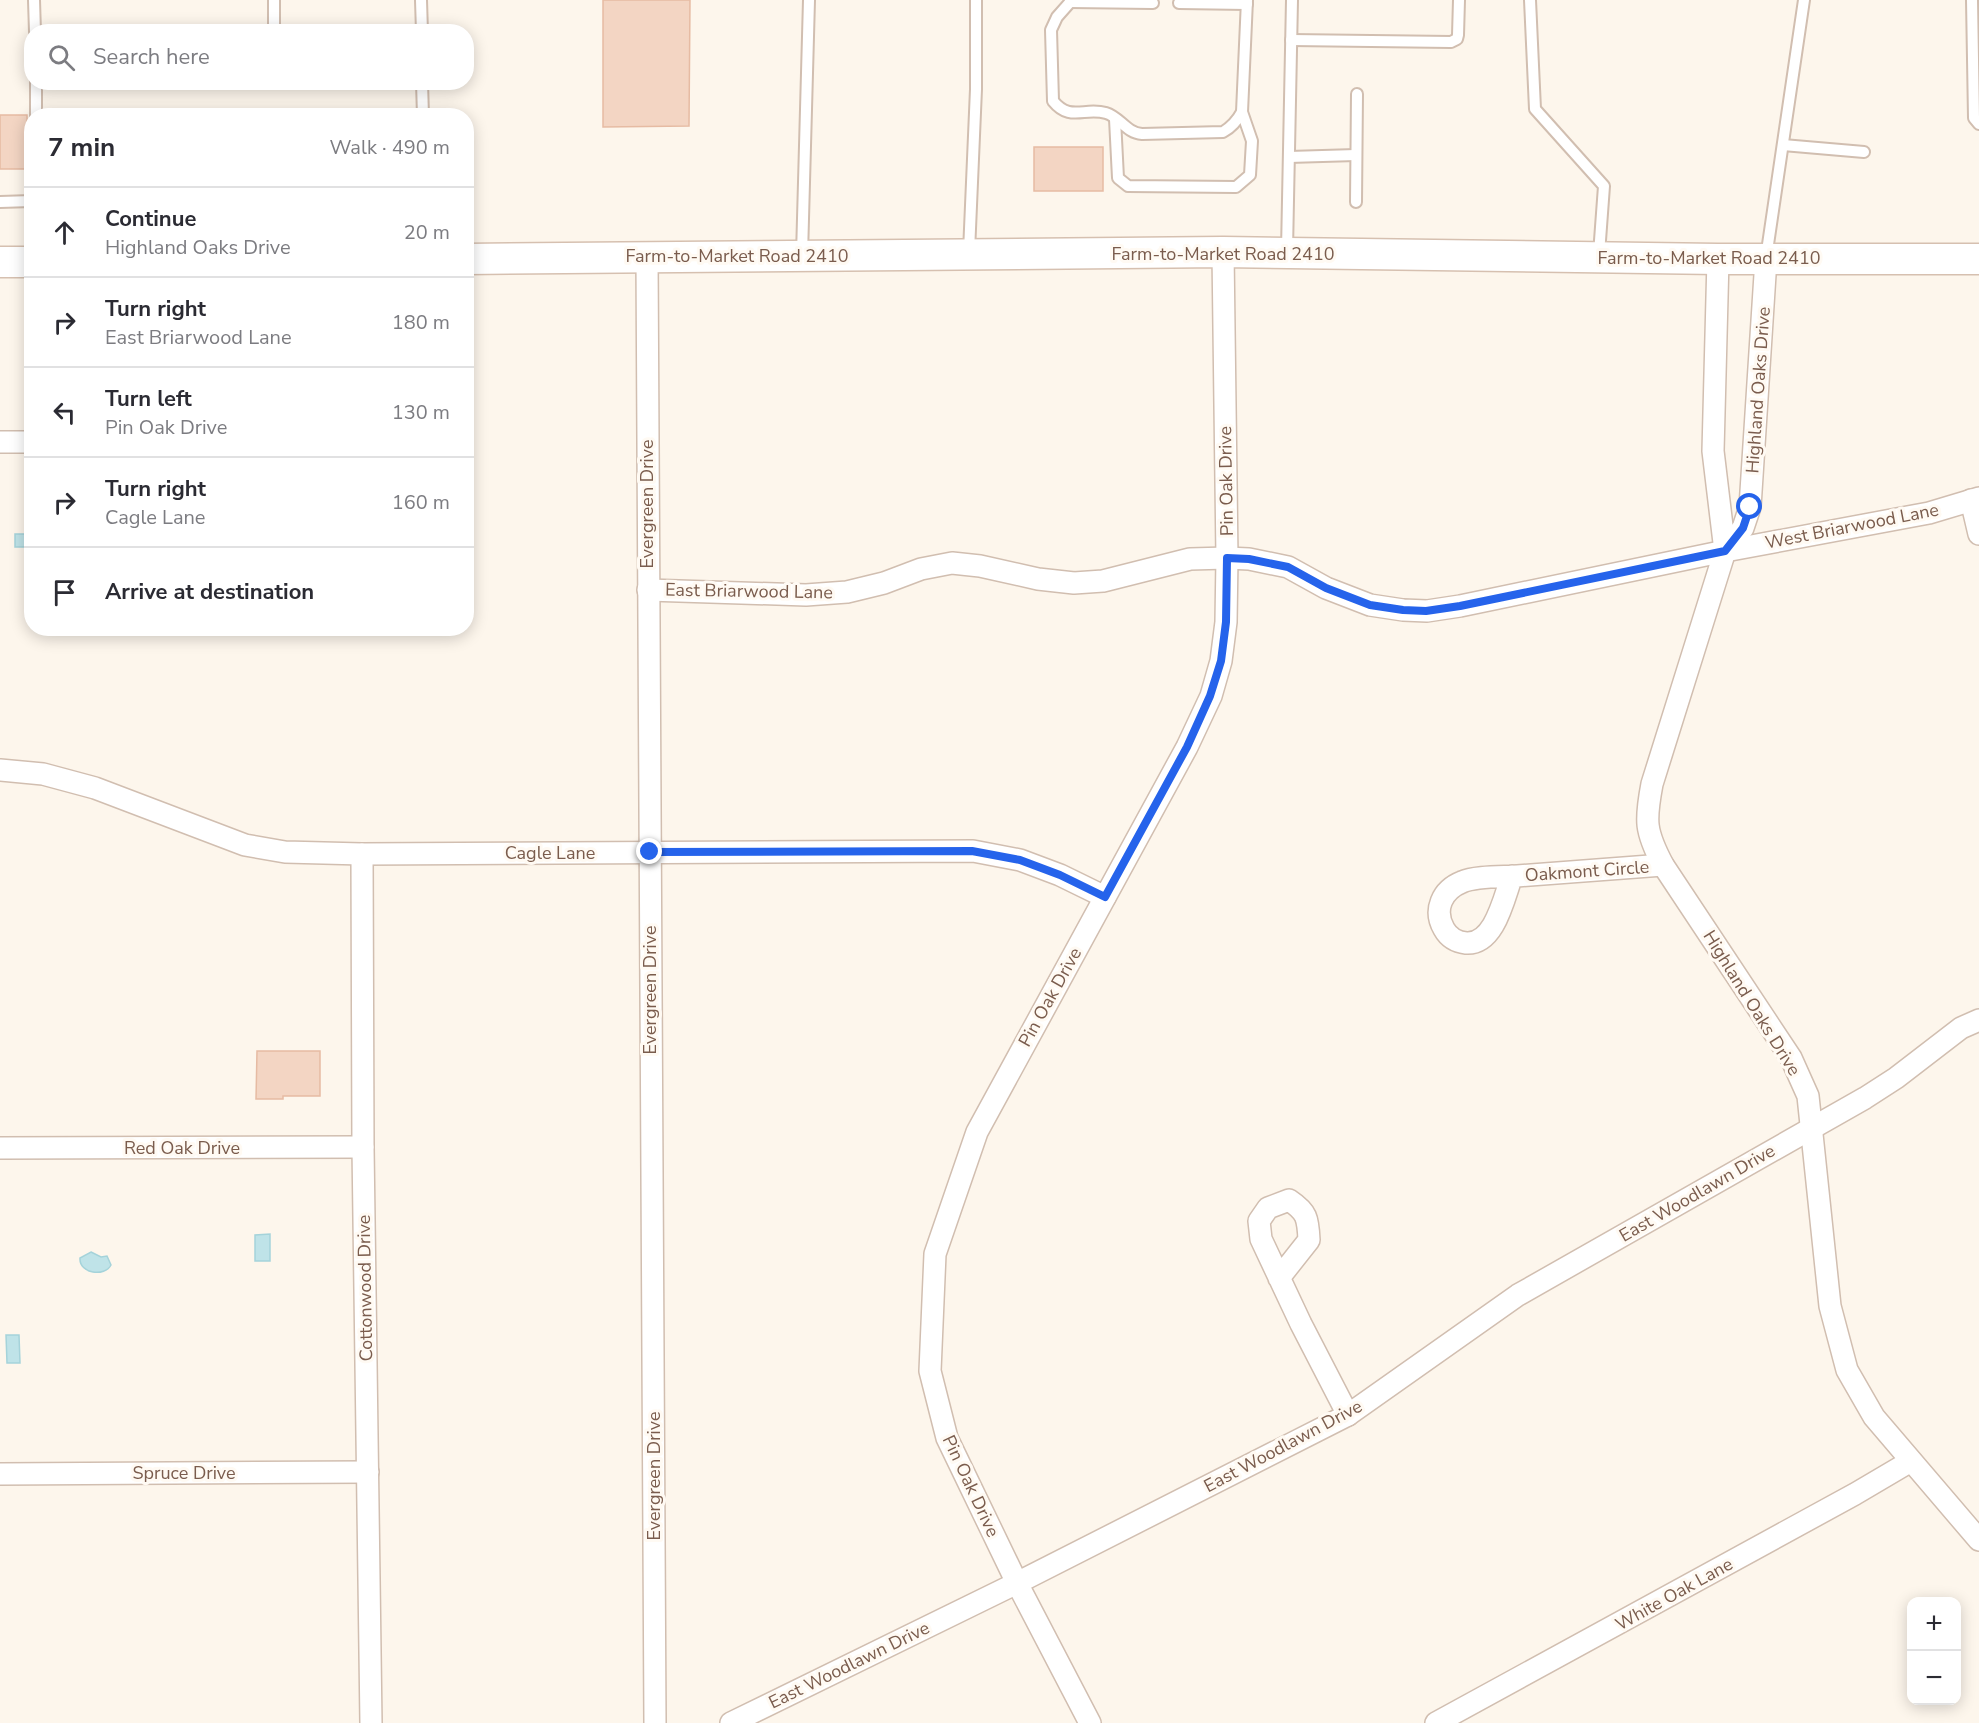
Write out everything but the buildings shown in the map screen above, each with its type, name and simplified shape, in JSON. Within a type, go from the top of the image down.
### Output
[{"type":"main road","name":"Farm-to-Market Road 2410","points":[[474,259],[1223,252],[1718,259],[1979,259]]},
{"type":"main road","points":[[0,262],[24,262]]},
{"type":"street","name":"Pin Oak Drive","points":[[1090,1723],[1017,1583],[947,1438],[930,1371],[935,1254],[976,1132],[1187,747],[1210,696],[1221,661],[1225,632],[1227,558],[1223,252]]},
{"type":"street","name":"Evergreen Drive","points":[[647,256],[655,1723]]},
{"type":"street","name":"Highland Oaks Drive","points":[[1718,259],[1713,451],[1725,551]]},
{"type":"street","name":"Highland Oaks Drive","points":[[1766,259],[1750,507],[1743,528],[1725,551],[1652,784],[1646,815],[1651,842],[1663,865],[1791,1058],[1808,1096],[1830,1306],[1847,1370],[1874,1417],[1979,1540]]},
{"type":"street","points":[[0,442],[24,442]]},
{"type":"street","name":"West Briarwood Lane","points":[[1725,551],[1929,513],[1975,499]]},
{"type":"street","points":[[1975,499],[1979,534]]},
{"type":"street","name":"East Briarwood Lane","points":[[648,590],[806,595],[847,592],[884,584],[921,569],[952,563],[980,566],[1038,579],[1074,583],[1103,581],[1190,559],[1227,558],[1249,559],[1288,567],[1326,588],[1370,605],[1426,611],[1725,551]]},
{"type":"street","name":"Cagle Lane","points":[[0,770],[43,774],[95,788],[245,845],[285,852],[362,854],[972,851],[1020,860],[1060,875],[1105,897]]},
{"type":"street","name":"Cottonwood Drive","points":[[362,854],[363,1148],[371,1723]]},
{"type":"street","name":"Oakmont Circle","points":[[1512,876],[1663,865]]},
{"type":"street","name":"East Woodlawn Drive","points":[[731,1723],[1017,1583],[1348,1415],[1518,1295],[1865,1098],[1896,1078],[1961,1028],[1979,1020]]},
{"type":"street","name":"Red Oak Drive","points":[[0,1148],[363,1148]]},
{"type":"street","points":[[1279,1278],[1348,1415]]},
{"type":"street","name":"White Oak Lane","points":[[1436,1723],[1855,1494],[1911,1461]]},
{"type":"street","name":"Spruce Drive","points":[[0,1474],[368,1472]]},
{"type":"lane","points":[[34,0],[35,24]]},
{"type":"lane","points":[[274,0],[274,24]]},
{"type":"lane","points":[[421,0],[422,24]]},
{"type":"lane","points":[[802,255],[809,0]]},
{"type":"lane","points":[[969,254],[976,90],[976,0]]},
{"type":"lane","points":[[1287,253],[1292,0]]},
{"type":"lane","points":[[1291,40],[1450,42],[1457,39],[1458,35],[1459,0]]},
{"type":"lane","points":[[1530,0],[1535,109],[1604,186],[1599,257]]},
{"type":"lane","points":[[1766,259],[1804,0]]},
{"type":"lane","points":[[1972,0],[1974,118],[1979,124]]},
{"type":"lane","points":[[1153,3],[1071,1],[1057,16],[1051,30],[1053,101],[1061,110],[1069,113],[1102,112],[1135,134],[1223,132],[1231,128],[1242,112]]},
{"type":"lane","points":[[1115,119],[1118,178],[1128,186],[1236,187],[1250,175],[1252,141],[1242,112],[1247,2],[1179,3]]},
{"type":"lane","points":[[36,90],[36,108]]},
{"type":"lane","points":[[422,90],[423,108]]},
{"type":"lane","points":[[1356,202],[1357,94]]},
{"type":"lane","points":[[1783,145],[1864,152]]},
{"type":"lane","points":[[1289,156],[1356,155]]},
{"type":"lane","points":[[0,202],[24,201]]},
{"type":"water","points":[[15,534],[24,534],[24,547],[15,547]]},
{"type":"water","points":[[270,1234],[270,1261],[255,1261],[255,1235]]},
{"type":"water","points":[[91,1252],[101,1257],[107,1256],[111,1265],[108,1269],[93,1272],[84,1268],[80,1258]]},
{"type":"water","points":[[6,1335],[19,1335],[20,1363],[7,1363]]},
{"type":"route","points":[[650,852],[972,851],[1020,860],[1060,875],[1105,897],[1187,747],[1210,696],[1221,661],[1226,622],[1227,558],[1249,559],[1288,567],[1326,588],[1370,605],[1426,611],[1725,551],[1743,528],[1750,507]]}]
